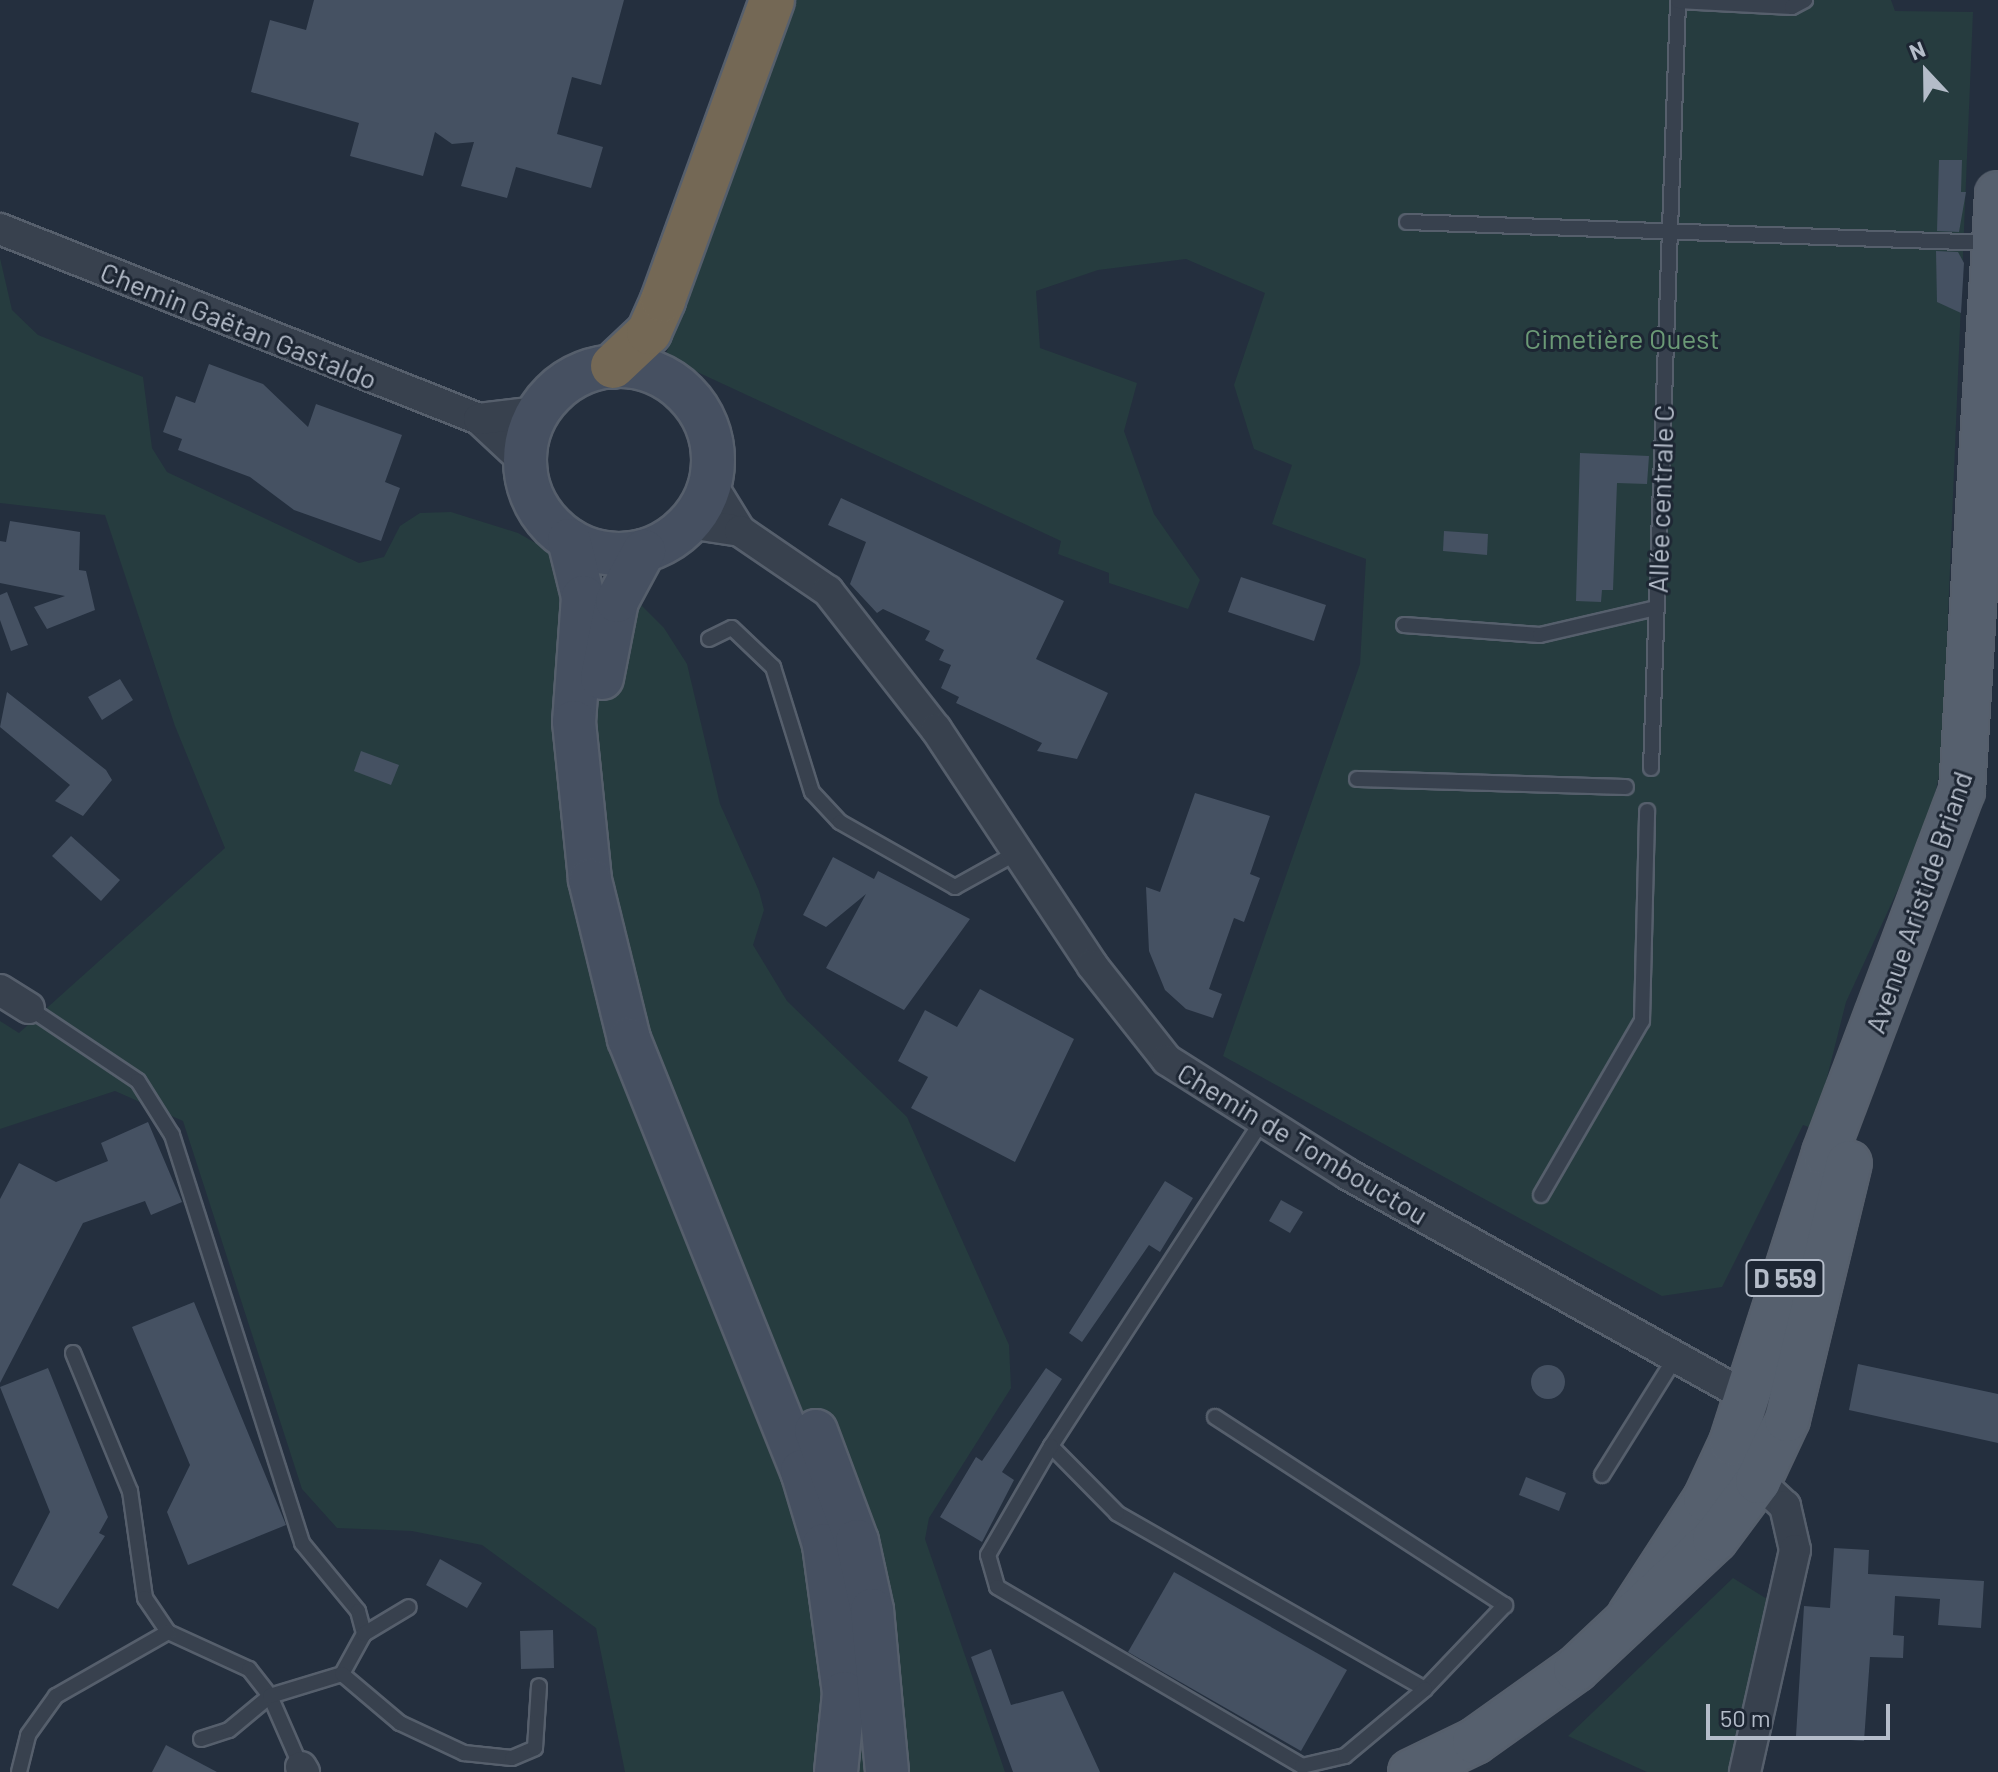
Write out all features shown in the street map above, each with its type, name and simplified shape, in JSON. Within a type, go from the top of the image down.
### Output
[{"type":"highway","points":[[613,366],[649,332],[663,300],[772,0]]},
{"type":"main road","name":"Avenue Aristide Briand","points":[[1738,1479],[1747,1398],[1825,1153],[1857,1079],[1962,791],[1998,194]]},
{"type":"main road","points":[[644,551],[592,551],[569,540],[536,506],[524,461],[538,412],[570,380],[613,366],[656,374],[691,400],[710,439],[710,482],[688,523],[644,551],[617,601],[602,683],[606,808],[631,949],[687,1122],[857,1541],[884,1690],[887,1772]]},
{"type":"main road","points":[[569,540],[583,597],[574,722],[590,880],[629,1039],[802,1471],[824,1545],[844,1693],[836,1772]]},
{"type":"main road","name":"Avenue Aristide Briand","points":[[1738,1479],[1787,1419],[1850,1160],[1857,1079]]},
{"type":"main road","name":"D 559","points":[[1411,1772],[1523,1710],[1630,1616],[1715,1539],[1738,1479]]},
{"type":"street","name":"Chemin Gaëtan Gastaldo","points":[[0,229],[479,419],[524,461]]},
{"type":"street","name":"Chemin Gaëtan Gastaldo","points":[[479,419],[538,412]]},
{"type":"street","name":"Chemin de Tombouctou","points":[[710,482],[740,531],[828,591],[1020,851],[1092,965],[1167,1060],[1261,1123],[1787,1419]]},
{"type":"street","name":"Chemin de Tombouctou","points":[[688,523],[740,531]]},
{"type":"street","points":[[0,990],[29,1008]]},
{"type":"street","points":[[1738,1479],[1785,1506],[1795,1550],[1745,1772]]},
{"type":"lane","name":"Allée centrale C","points":[[1651,768],[1678,1],[1792,7],[1805,0]]},
{"type":"lane","points":[[1407,222],[1995,243]]},
{"type":"lane","points":[[1404,625],[1540,635],[1656,608]]},
{"type":"lane","points":[[709,639],[732,628],[773,667],[812,792],[840,822],[955,887],[1020,851]]},
{"type":"lane","points":[[1357,779],[1626,787]]},
{"type":"lane","points":[[1541,1195],[1642,1021],[1647,811]]},
{"type":"lane","points":[[29,1008],[138,1081],[172,1135],[302,1543],[358,1611],[364,1634]]},
{"type":"lane","points":[[1215,1417],[1505,1605],[1425,1689],[1345,1756],[1302,1766],[997,1587],[988,1555],[1051,1446],[1261,1123]]},
{"type":"lane","points":[[73,1353],[130,1491],[145,1598],[168,1632],[249,1669],[270,1696],[302,1770]]},
{"type":"lane","points":[[1602,1475],[1675,1358]]},
{"type":"lane","points":[[1051,1446],[1117,1513],[1425,1689]]},
{"type":"lane","points":[[201,1739],[229,1730],[270,1696],[342,1674],[364,1634],[409,1607]]},
{"type":"lane","points":[[19,1772],[28,1735],[56,1696],[168,1632]]},
{"type":"lane","points":[[342,1674],[400,1723],[464,1753],[512,1758],[535,1748],[539,1686]]},
{"type":"green space","name":"Cimetière Ouest","points":[[792,0],[1891,0],[1895,11],[1973,12],[1942,762],[1929,822],[1846,1002],[1814,1129],[1803,1125],[1722,1287],[1662,1296],[1223,1056],[1360,664],[1366,559],[1272,524],[1292,465],[1254,449],[1234,385],[1265,293],[1186,259],[1098,270],[1036,291],[1040,348],[1137,383],[1124,431],[1154,514],[1200,580],[1188,609],[1109,583],[1109,573],[1058,554],[1061,541],[665,357]]},
{"type":"green space","points":[[0,258],[12,310],[38,335],[143,377],[152,448],[167,472],[359,563],[384,557],[400,526],[420,513],[451,512],[518,533],[635,599],[664,628],[687,664],[720,804],[759,891],[764,910],[753,945],[787,1001],[907,1117],[1009,1345],[1011,1388],[929,1518],[925,1539],[1005,1772],[625,1772],[596,1628],[482,1545],[412,1531],[337,1528],[302,1489],[183,1121],[115,1091],[0,1129],[0,1021],[19,1033],[225,848],[175,726],[105,515],[0,503]]},
{"type":"green space","points":[[1733,1578],[1775,1604],[1738,1772],[1647,1772],[1568,1736]]},
{"type":"building","points":[[314,0],[624,0],[601,85],[572,77],[557,134],[603,147],[591,188],[516,167],[507,198],[461,186],[474,142],[452,144],[435,132],[423,176],[350,156],[359,123],[251,92],[270,20],[306,30]]},
{"type":"building","points":[[1939,160],[1962,160],[1961,192],[1966,192],[1959,232],[1937,231]]},
{"type":"building","points":[[1936,251],[1958,252],[1964,263],[1961,313],[1937,302]]},
{"type":"building","points":[[209,364],[263,384],[308,427],[316,404],[402,435],[385,482],[400,488],[381,541],[294,510],[250,477],[178,450],[182,439],[163,432],[176,396],[195,403]]},
{"type":"building","points":[[1580,453],[1649,456],[1647,484],[1617,483],[1613,590],[1602,590],[1601,602],[1576,601]]},
{"type":"building","points":[[841,498],[1064,601],[1036,659],[1108,693],[1077,759],[1037,751],[1042,743],[956,703],[959,697],[941,688],[951,665],[939,660],[944,650],[925,640],[930,631],[883,609],[877,613],[850,584],[866,542],[828,525]]},
{"type":"building","points":[[10,521],[80,532],[79,570],[86,571],[95,610],[47,629],[34,607],[65,596],[0,583],[0,541],[6,542]]},
{"type":"building","points":[[1444,531],[1488,534],[1487,555],[1443,551]]},
{"type":"building","points":[[1241,577],[1326,605],[1314,641],[1228,612]]},
{"type":"building","points":[[7,592],[28,645],[11,651],[0,620],[0,595]]},
{"type":"building","points":[[120,679],[133,700],[102,720],[88,697]]},
{"type":"building","points":[[7,692],[106,770],[112,780],[83,816],[55,801],[70,785],[0,727]]},
{"type":"building","points":[[361,751],[399,765],[391,785],[354,771]]},
{"type":"building","points":[[1195,793],[1270,816],[1250,874],[1260,878],[1244,922],[1234,918],[1209,989],[1222,994],[1213,1018],[1186,1009],[1165,990],[1149,951],[1146,887],[1160,892]]},
{"type":"building","points":[[71,836],[120,880],[101,901],[52,856]]},
{"type":"building","points":[[833,857],[874,879],[878,871],[970,919],[904,1010],[826,968],[866,894],[826,927],[803,915]]},
{"type":"building","points":[[980,989],[1074,1039],[1015,1162],[911,1108],[928,1077],[898,1061],[925,1010],[957,1027]]},
{"type":"building","points":[[148,1122],[182,1202],[151,1215],[145,1201],[83,1223],[0,1383],[0,1199],[19,1163],[56,1182],[108,1161],[101,1143]]},
{"type":"building","points":[[1165,1181],[1193,1198],[1160,1252],[1149,1245],[1082,1342],[1069,1333]]},
{"type":"building","points":[[1281,1200],[1303,1212],[1290,1233],[1269,1221]]},
{"type":"building","points":[[194,1302],[286,1525],[188,1565],[167,1512],[190,1465],[132,1327]]},
{"type":"building","points":[[1858,1364],[1998,1394],[1998,1443],[1849,1410]]},
{"type":"building","points":[[1548,1365],[1560,1370],[1565,1382],[1560,1394],[1548,1399],[1536,1394],[1531,1382],[1536,1370]]},
{"type":"building","points":[[48,1368],[108,1517],[99,1533],[105,1536],[58,1609],[12,1585],[50,1512],[0,1387]]},
{"type":"building","points":[[1046,1368],[1062,1379],[1002,1472],[1014,1480],[982,1542],[940,1517],[976,1457],[982,1461]]},
{"type":"building","points":[[1526,1477],[1566,1493],[1559,1511],[1519,1495]]},
{"type":"building","points":[[1834,1548],[1869,1550],[1868,1574],[1984,1581],[1981,1628],[1938,1625],[1940,1599],[1895,1596],[1893,1635],[1904,1636],[1903,1658],[1870,1657],[1864,1741],[1796,1736],[1804,1606],[1830,1608]]},
{"type":"building","points":[[440,1559],[482,1583],[467,1608],[426,1585]]},
{"type":"building","points":[[1174,1572],[1347,1670],[1301,1751],[1128,1652]]},
{"type":"building","points":[[553,1630],[554,1668],[521,1669],[520,1631]]},
{"type":"building","points":[[991,1649],[1011,1705],[1063,1691],[1100,1772],[1013,1772],[971,1657]]},
{"type":"building","points":[[166,1745],[217,1772],[152,1772]]}]
